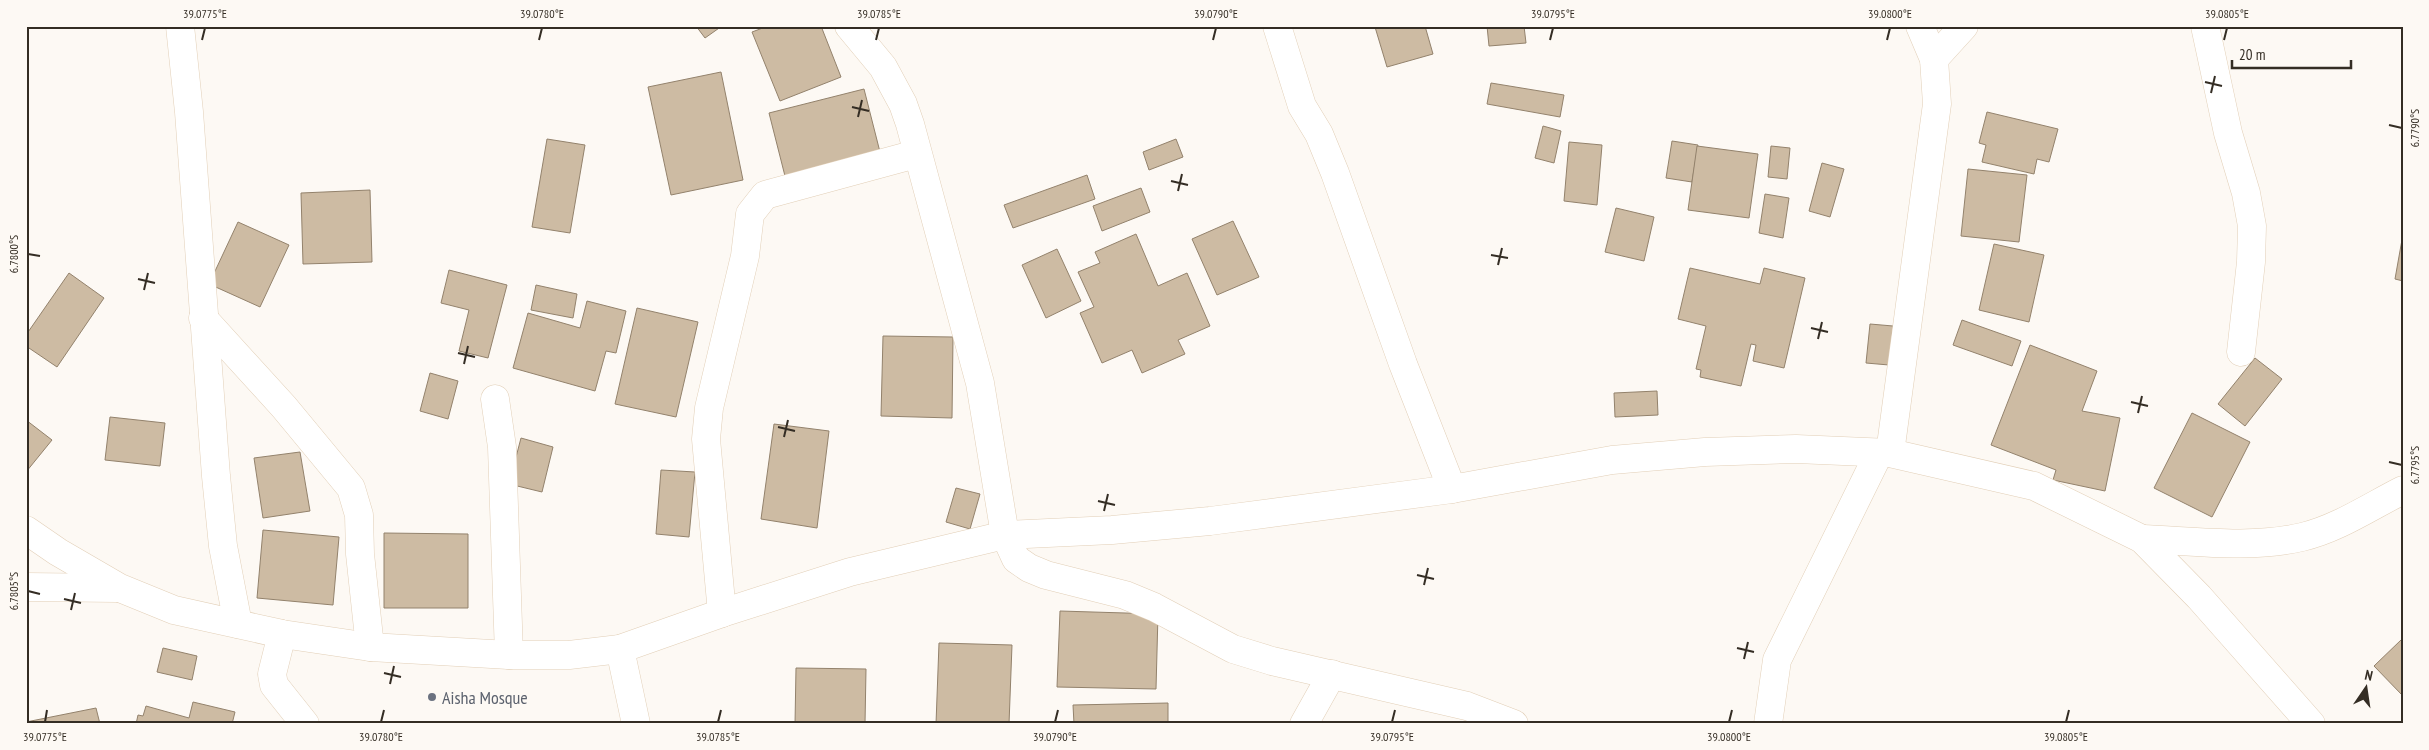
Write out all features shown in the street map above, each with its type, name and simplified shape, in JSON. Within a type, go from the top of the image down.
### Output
[{"type":"street","points":[[180,26],[189,112],[203,318],[222,538],[238,624]]},
{"type":"street","points":[[849,26],[882,67],[903,104],[980,383],[1005,535],[1016,559],[1029,568],[1084,586],[1125,595],[1154,607],[1233,649],[1272,661],[1467,706],[1514,724]]},
{"type":"street","points":[[1277,26],[1302,106],[1319,134],[1335,173],[1404,364],[1452,489]]},
{"type":"street","points":[[1768,724],[1777,660],[1884,453],[1937,104],[1934,59],[1920,26]]},
{"type":"street","points":[[1934,59],[1964,26]]},
{"type":"street","points":[[2205,26],[2228,133],[2246,193],[2252,226],[2251,262],[2241,352]]},
{"type":"street","points":[[722,613],[706,439],[714,383],[745,256],[750,214],[765,195],[916,154]]},
{"type":"street","points":[[203,318],[284,407],[351,488],[359,515],[360,554],[370,647]]},
{"type":"street","points":[[495,399],[502,447],[509,655]]},
{"type":"street","points":[[26,530],[58,552],[120,588],[174,610],[282,634],[370,647],[509,655],[569,655],[620,649],[722,613],[850,572],[1005,535],[1112,530],[1210,520],[1452,489],[1612,460],[1706,452],[1796,449],[1884,453],[2034,486],[2142,539],[2199,597],[2310,724]]},
{"type":"street","points":[[2142,539],[2270,543],[2304,537],[2339,523],[2403,490]]},
{"type":"street","points":[[26,587],[120,588]]},
{"type":"street","points":[[282,634],[272,674],[274,685],[305,724]]},
{"type":"street","points":[[620,649],[636,724]]},
{"type":"street","points":[[1304,724],[1332,674]]},
{"type":"building","points":[[696,26],[722,26],[705,38]]},
{"type":"building","points":[[768,26],[821,26],[841,77],[780,101],[752,32]]},
{"type":"building","points":[[1425,26],[1433,54],[1387,67],[1375,27]]},
{"type":"building","points":[[1487,26],[1524,26],[1526,43],[1489,46]]},
{"type":"building","points":[[721,72],[743,180],[671,195],[648,87]]},
{"type":"building","points":[[1491,83],[1564,95],[1560,117],[1487,104]]},
{"type":"building","points":[[864,89],[881,156],[786,180],[769,113]]},
{"type":"building","points":[[1987,112],[2058,129],[2049,162],[2037,159],[2034,174],[1982,162],[1986,145],[1979,143]]},
{"type":"building","points":[[1543,126],[1561,131],[1554,163],[1535,158]]},
{"type":"building","points":[[547,139],[585,145],[570,233],[532,227]]},
{"type":"building","points":[[1176,139],[1183,157],[1149,170],[1143,152]]},
{"type":"building","points":[[1672,141],[1698,145],[1692,182],[1666,178]]},
{"type":"building","points":[[1569,142],[1602,145],[1597,205],[1564,201]]},
{"type":"building","points":[[1697,146],[1758,154],[1749,218],[1688,210]]},
{"type":"building","points":[[1771,146],[1790,148],[1787,179],[1768,177]]},
{"type":"building","points":[[1822,163],[1844,169],[1830,217],[1809,211]]},
{"type":"building","points":[[1968,169],[2027,175],[2019,242],[1961,236]]},
{"type":"building","points":[[1087,175],[1095,199],[1013,228],[1004,205]]},
{"type":"building","points":[[1141,188],[1150,212],[1102,231],[1093,206]]},
{"type":"building","points":[[370,190],[372,262],[303,264],[301,193]]},
{"type":"building","points":[[1765,194],[1789,198],[1783,238],[1759,233]]},
{"type":"building","points":[[1616,208],[1654,217],[1644,261],[1605,252]]},
{"type":"building","points":[[1233,221],[1259,277],[1217,295],[1192,239]]},
{"type":"building","points":[[238,222],[289,245],[260,307],[209,284]]},
{"type":"building","points":[[1136,234],[1158,286],[1187,273],[1210,326],[1178,340],[1185,354],[1142,373],[1132,350],[1102,363],[1080,313],[1094,307],[1078,272],[1100,263],[1095,252]]},
{"type":"building","points":[[2403,234],[2403,281],[2395,279]]},
{"type":"building","points":[[1994,244],[2044,255],[2029,322],[1979,310]]},
{"type":"building","points":[[1057,249],[1081,301],[1046,318],[1022,265]]},
{"type":"building","points":[[1690,268],[1760,284],[1764,268],[1805,278],[1784,368],[1753,361],[1756,345],[1751,344],[1741,386],[1700,377],[1701,370],[1696,369],[1706,326],[1678,319]]},
{"type":"building","points":[[449,270],[507,285],[488,358],[459,351],[469,310],[441,303]]},
{"type":"building","points":[[69,273],[104,298],[57,367],[26,346],[26,335]]},
{"type":"building","points":[[536,285],[577,294],[573,318],[531,310]]},
{"type":"building","points":[[587,301],[626,311],[616,353],[606,351],[595,391],[513,368],[528,313],[580,328]]},
{"type":"building","points":[[637,308],[698,322],[676,417],[615,404]]},
{"type":"building","points":[[1962,320],[2021,341],[2012,366],[1953,345]]},
{"type":"building","points":[[1870,324],[1893,326],[1889,365],[1866,363]]},
{"type":"building","points":[[883,336],[953,337],[952,418],[881,416]]},
{"type":"building","points":[[2030,345],[2097,371],[2082,411],[2120,418],[2105,491],[2053,480],[2056,470],[1991,445]]},
{"type":"building","points":[[2255,358],[2282,379],[2245,426],[2218,404]]},
{"type":"building","points":[[430,373],[458,381],[448,419],[420,411]]},
{"type":"building","points":[[1657,391],[1658,415],[1615,417],[1614,393]]},
{"type":"building","points":[[2192,413],[2250,442],[2212,517],[2154,488]]},
{"type":"building","points":[[110,417],[165,423],[160,466],[105,460]]},
{"type":"building","points":[[26,420],[52,440],[26,472]]},
{"type":"building","points":[[774,424],[829,431],[817,528],[761,519]]},
{"type":"building","points":[[521,438],[553,447],[542,492],[509,484]]},
{"type":"building","points":[[300,452],[310,511],[263,518],[254,458]]},
{"type":"building","points":[[661,470],[695,472],[689,537],[656,534]]},
{"type":"building","points":[[956,488],[980,494],[970,529],[946,522]]},
{"type":"building","points":[[263,530],[339,537],[333,605],[257,598]]},
{"type":"building","points":[[384,533],[468,534],[468,608],[384,608]]},
{"type":"building","points":[[1060,611],[1158,614],[1156,689],[1057,687]]},
{"type":"building","points":[[2401,640],[2403,642],[2403,696],[2374,666]]},
{"type":"building","points":[[939,643],[1012,645],[1009,724],[936,724]]},
{"type":"building","points":[[163,648],[197,656],[192,680],[157,672]]},
{"type":"building","points":[[796,668],[866,669],[865,724],[795,724]]},
{"type":"building","points":[[193,702],[235,712],[232,724],[136,724],[138,715],[143,716],[146,706],[189,718]]},
{"type":"building","points":[[1168,703],[1168,724],[1074,724],[1073,705]]},
{"type":"building","points":[[96,708],[100,724],[26,724],[26,722]]},
{"type":"place","name":"Aisha Mosque","points":[[432,697]]}]
